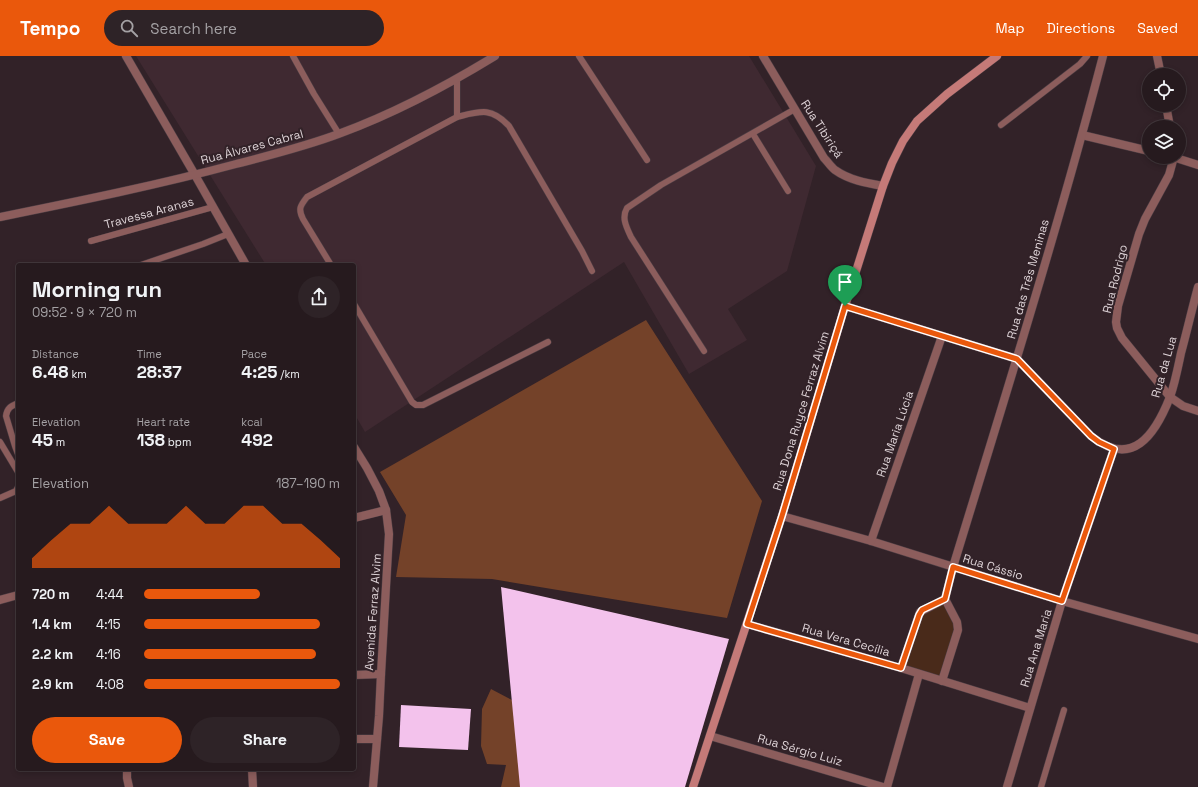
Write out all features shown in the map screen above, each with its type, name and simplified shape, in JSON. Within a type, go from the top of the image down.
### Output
[{"type":"main road","name":"Rua Dona Ruyce Ferraz Alvim","points":[[693,787],[782,516],[845,306],[883,186],[892,163],[917,121],[947,94],[997,56]]},
{"type":"street","points":[[126,56],[245,263]]},
{"type":"street","name":"Rua Álvares Cabral","points":[[0,217],[120,193],[195,175],[282,152],[339,134],[395,110],[456,79],[495,56]]},
{"type":"street","name":"Rua Tibiriçá","points":[[763,56],[824,158],[834,169],[845,176],[865,183],[883,186]]},
{"type":"street","name":"Rua das Três Meninas","points":[[945,599],[953,567],[1017,359],[1103,56]]},
{"type":"street","points":[[1157,56],[1160,68]]},
{"type":"street","points":[[1082,134],[1142,149]]},
{"type":"street","points":[[1186,161],[1198,165]]},
{"type":"street","name":"Rua Rodrigo","points":[[1171,164],[1169,175],[1139,234],[1118,306],[1116,322],[1122,338],[1170,397],[1183,406],[1198,412]]},
{"type":"street","name":"Rua da Lua","points":[[1114,449],[1128,448],[1138,445],[1152,432],[1170,397],[1198,287]]},
{"type":"street","points":[[845,306],[1017,359],[1091,436],[1099,442],[1114,449]]},
{"type":"street","name":"Rua Maria Lúcia","points":[[871,541],[942,336]]},
{"type":"street","name":"Rua Ana Maria","points":[[1007,787],[1062,601],[1114,449]]},
{"type":"street","name":"Avenida Ferraz Alvim","points":[[356,450],[379,491],[386,510],[389,534],[389,555],[373,787]]},
{"type":"street","points":[[356,518],[386,510]]},
{"type":"street","name":"Rua Cássio","points":[[782,516],[871,541],[1062,601],[1198,639]]},
{"type":"street","points":[[0,600],[16,596]]},
{"type":"street","points":[[901,668],[920,612],[945,599],[957,622],[958,630],[942,681]]},
{"type":"street","name":"Rua Vera Cecília","points":[[747,624],[901,668],[1030,708]]},
{"type":"street","points":[[356,675],[381,674]]},
{"type":"street","points":[[887,787],[919,674]]},
{"type":"street","name":"Rua Sérgio Luiz","points":[[710,736],[883,787]]},
{"type":"street","points":[[356,739],[377,739]]},
{"type":"street","points":[[127,771],[126,778],[129,787]]},
{"type":"street","points":[[252,771],[252,787]]},
{"type":"lane","points":[[294,56],[314,94],[339,134]]},
{"type":"lane","points":[[579,56],[647,160]]},
{"type":"lane","points":[[1001,125],[1080,64],[1087,56]]},
{"type":"lane","points":[[456,79],[457,117]]},
{"type":"lane","points":[[704,352],[631,237],[625,223],[624,213],[627,208],[661,185],[795,109]]},
{"type":"lane","points":[[330,263],[300,212],[301,205],[307,198],[457,117],[478,112],[491,113],[500,117],[509,126],[582,251],[592,271]]},
{"type":"lane","points":[[753,134],[788,191]]},
{"type":"lane","name":"Travessa Aranas","points":[[91,241],[213,207]]},
{"type":"lane","points":[[147,263],[228,234]]},
{"type":"lane","points":[[356,307],[412,402],[416,406],[423,405],[548,342]]},
{"type":"lane","points":[[16,404],[10,407],[6,416],[16,449]]},
{"type":"lane","points":[[0,442],[16,469]]},
{"type":"lane","points":[[0,498],[16,491]]},
{"type":"lane","points":[[1041,787],[1064,710]]},
{"type":"shaded area","points":[[136,56],[749,56],[816,166],[787,271],[728,309],[747,340],[689,374],[624,262],[365,432],[356,416],[356,263],[265,263]]},
{"type":"shaded area","points":[[646,320],[762,501],[727,618],[492,579],[396,577],[406,515],[380,472]]},
{"type":"shaded area","points":[[945,599],[957,622],[942,681],[901,668],[919,615]]},
{"type":"shaded area","points":[[491,689],[533,711],[527,787],[501,787],[506,765],[487,764],[481,746],[482,709]]},
{"type":"building","points":[[501,587],[729,639],[685,787],[520,787]]},
{"type":"building","points":[[401,705],[471,709],[468,750],[399,747]]},
{"type":"route","points":[[845,306],[1017,359],[1091,436],[1099,442],[1114,449],[1062,601],[953,567],[945,599],[920,612],[901,668],[747,624],[782,516],[845,306]]}]
